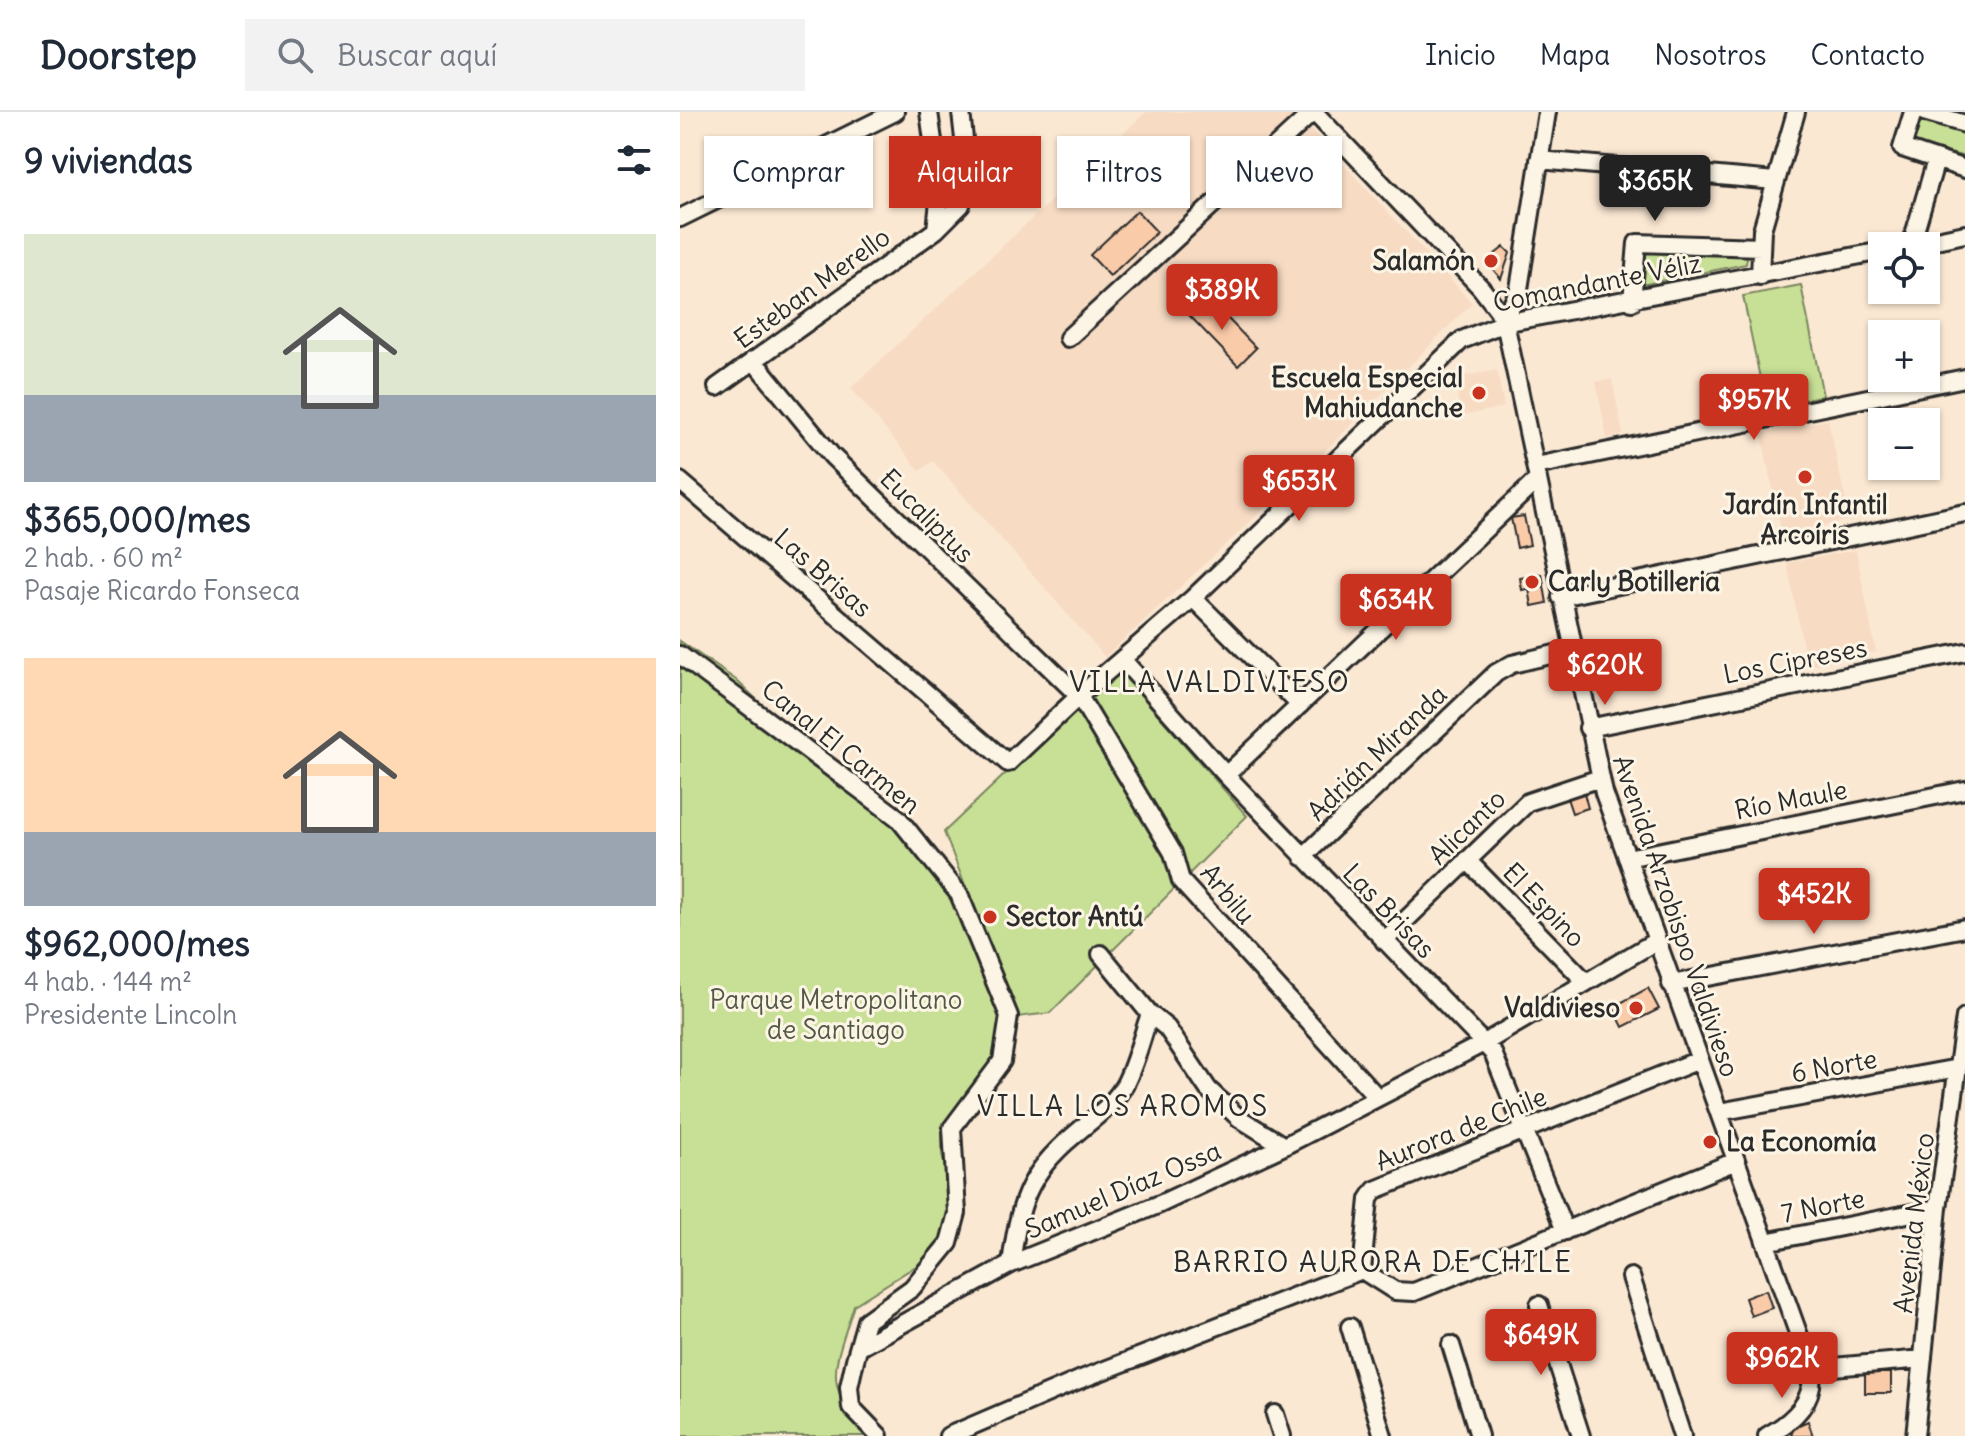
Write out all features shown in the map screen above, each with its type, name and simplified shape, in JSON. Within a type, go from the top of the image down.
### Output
[{"type":"street","points":[[680,218],[895,112]]},
{"type":"street","points":[[929,112],[940,191],[936,230]]},
{"type":"street","name":"Esteban Merello","points":[[717,387],[936,230],[961,205],[968,175],[961,112]]},
{"type":"street","points":[[1068,338],[1313,112]]},
{"type":"street","name":"Avenida Arzobispo Valdivieso","points":[[1313,112],[1481,288],[1504,323],[1600,778],[1811,1369]]},
{"type":"street","points":[[1504,323],[1519,289],[1547,112]]},
{"type":"street","points":[[1760,276],[1762,230],[1796,112]]},
{"type":"street","points":[[1913,112],[1902,148],[1965,169]]},
{"type":"street","points":[[1924,112],[1965,124]]},
{"type":"street","points":[[1539,160],[1775,181]]},
{"type":"street","points":[[1913,232],[1936,160]]},
{"type":"street","points":[[1940,239],[1965,234]]},
{"type":"street","points":[[1632,302],[1637,243],[1761,247]]},
{"type":"street","name":"Comandante Véliz","points":[[1008,763],[1079,696],[1193,598],[1462,340],[1504,323],[1632,302],[1868,254]]},
{"type":"street","name":"Eucaliptus","points":[[753,360],[832,456],[1079,696]]},
{"type":"street","points":[[1226,775],[1537,472],[1965,378]]},
{"type":"street","name":"Las Brisas","points":[[680,481],[1008,763]]},
{"type":"street","points":[[1561,597],[1965,513]]},
{"type":"street","points":[[1193,598],[1300,705]]},
{"type":"street","name":"Adrián Miranda","points":[[1303,857],[1496,673],[1512,664],[1572,650]]},
{"type":"street","name":"Los Cipreses","points":[[1588,728],[1965,652]]},
{"type":"street","name":"Canal El Carmen","points":[[680,655],[898,818],[959,894],[1009,1016],[1002,1061],[952,1128],[957,1213],[949,1243],[912,1288],[866,1321],[849,1387],[851,1407],[879,1436]]},
{"type":"street","name":"Las Brisas","points":[[1122,659],[1303,857],[1493,1053],[1565,1231]]},
{"type":"street","name":"Arbilu","points":[[1079,696],[1173,853],[1181,881],[1377,1097]]},
{"type":"street","name":"Alicanto","points":[[1384,941],[1528,802],[1600,778]]},
{"type":"street","name":"Río Maule","points":[[1627,858],[1965,790]]},
{"type":"street","name":"El Espino","points":[[1467,860],[1586,982]]},
{"type":"street","points":[[1671,984],[1965,928]]},
{"type":"street","name":"Samuel Díaz Ossa","points":[[862,1346],[1011,1264],[1160,1204],[1284,1146],[1484,1043],[1656,941]]},
{"type":"street","points":[[1101,954],[1150,1014],[1167,1028],[1208,1089],[1239,1118],[1284,1146]]},
{"type":"street","points":[[1011,1264],[1022,1203],[1033,1176],[1048,1158],[1106,1109],[1126,1083],[1150,1014]]},
{"type":"street","name":"Avenida México","points":[[1915,1436],[1938,1208],[1965,1017]]},
{"type":"street","name":"Aurora de Chile","points":[[1362,1270],[1369,1199],[1375,1190],[1699,1060]]},
{"type":"street","name":"6 Norte","points":[[1719,1112],[1958,1068]]},
{"type":"street","points":[[948,1436],[1079,1380],[1362,1270],[1395,1291],[1408,1293],[1736,1161]]},
{"type":"street","name":"7 Norte","points":[[1765,1242],[1938,1208]]},
{"type":"street","points":[[1631,1277],[1682,1436]]},
{"type":"street","points":[[1539,1305],[1581,1436]]},
{"type":"street","points":[[1350,1327],[1383,1436]]},
{"type":"street","points":[[1451,1345],[1479,1436]]},
{"type":"street","points":[[1777,1433],[1807,1399],[1811,1369],[1923,1359]]},
{"type":"street","points":[[1275,1414],[1282,1436]]},
{"type":"shaded area","points":[[1146,112],[1295,112],[1317,136],[1206,136],[1206,208],[1342,208],[1342,163],[1472,303],[1313,463],[1105,657],[933,461],[920,471],[851,388],[1057,195],[1057,208],[1190,208],[1190,136],[1120,136]]},
{"type":"shaded area","name":"Escuela Especial Mahiudanche","points":[[1497,370],[1504,407],[1461,416],[1454,378]]},
{"type":"shaded area","points":[[1612,379],[1623,435],[1607,438],[1596,382]]},
{"type":"shaded area","name":"Jardín Infantil Arcoíris","points":[[1828,420],[1850,520],[1782,534],[1761,433]]},
{"type":"shaded area","points":[[1856,550],[1876,652],[1807,666],[1787,563]]},
{"type":"green space","points":[[1920,122],[1965,134],[1965,157],[1914,143]]},
{"type":"green space","points":[[1640,248],[1748,251],[1746,264],[1636,286]]},
{"type":"green space","points":[[1801,285],[1823,396],[1766,407],[1743,296]]},
{"type":"green space","name":"Parque Metropolitano de Santiago","points":[[680,641],[736,680],[915,847],[955,902],[1005,1020],[999,1059],[942,1131],[942,1154],[951,1195],[948,1226],[927,1259],[854,1305],[837,1360],[836,1374],[843,1402],[868,1436],[680,1436]]},
{"type":"green space","points":[[1117,668],[1247,816],[1050,1013],[1017,1017],[944,832]]},
{"type":"building","points":[[1137,211],[1157,232],[1110,276],[1090,255]]},
{"type":"building","points":[[1504,247],[1510,253],[1501,279],[1486,261]]},
{"type":"building","points":[[1207,297],[1256,348],[1238,366],[1189,315]]},
{"type":"building","points":[[1524,516],[1530,545],[1517,548],[1511,518]]},
{"type":"building","name":"Carly Botilleria","points":[[1542,574],[1544,586],[1522,590],[1520,578]]},
{"type":"building","points":[[1544,586],[1547,603],[1532,606],[1529,589]]},
{"type":"building","points":[[1584,793],[1588,808],[1572,813],[1567,798]]},
{"type":"building","name":"Valdivieso","points":[[1648,988],[1659,1009],[1623,1027],[1613,1007]]},
{"type":"building","points":[[1766,1290],[1772,1308],[1751,1316],[1745,1298]]},
{"type":"building","points":[[1865,1373],[1891,1373],[1891,1393],[1865,1393]]},
{"type":"building","points":[[1808,1421],[1813,1436],[1791,1436],[1794,1427]]},
{"type":"place","name":"Salamón","points":[[1491,261]]},
{"type":"place","name":"Escuela Especial Mahiudanche","points":[[1479,393]]},
{"type":"place","name":"Jardín Infantil Arcoíris","points":[[1805,477]]},
{"type":"place","name":"Carly Botilleria","points":[[1532,582]]},
{"type":"place","name":"Sector Antú","points":[[990,917]]},
{"type":"place","name":"Valdivieso","points":[[1636,1008]]},
{"type":"place","name":"La Economía","points":[[1710,1142]]},
{"type":"district","name":"VILLA VALDIVIESO","points":[[1210,682]]},
{"type":"district","name":"VILLA LOS AROMOS","points":[[1123,1106]]},
{"type":"district","name":"BARRIO AURORA DE CHILE","points":[[1373,1262]]}]
